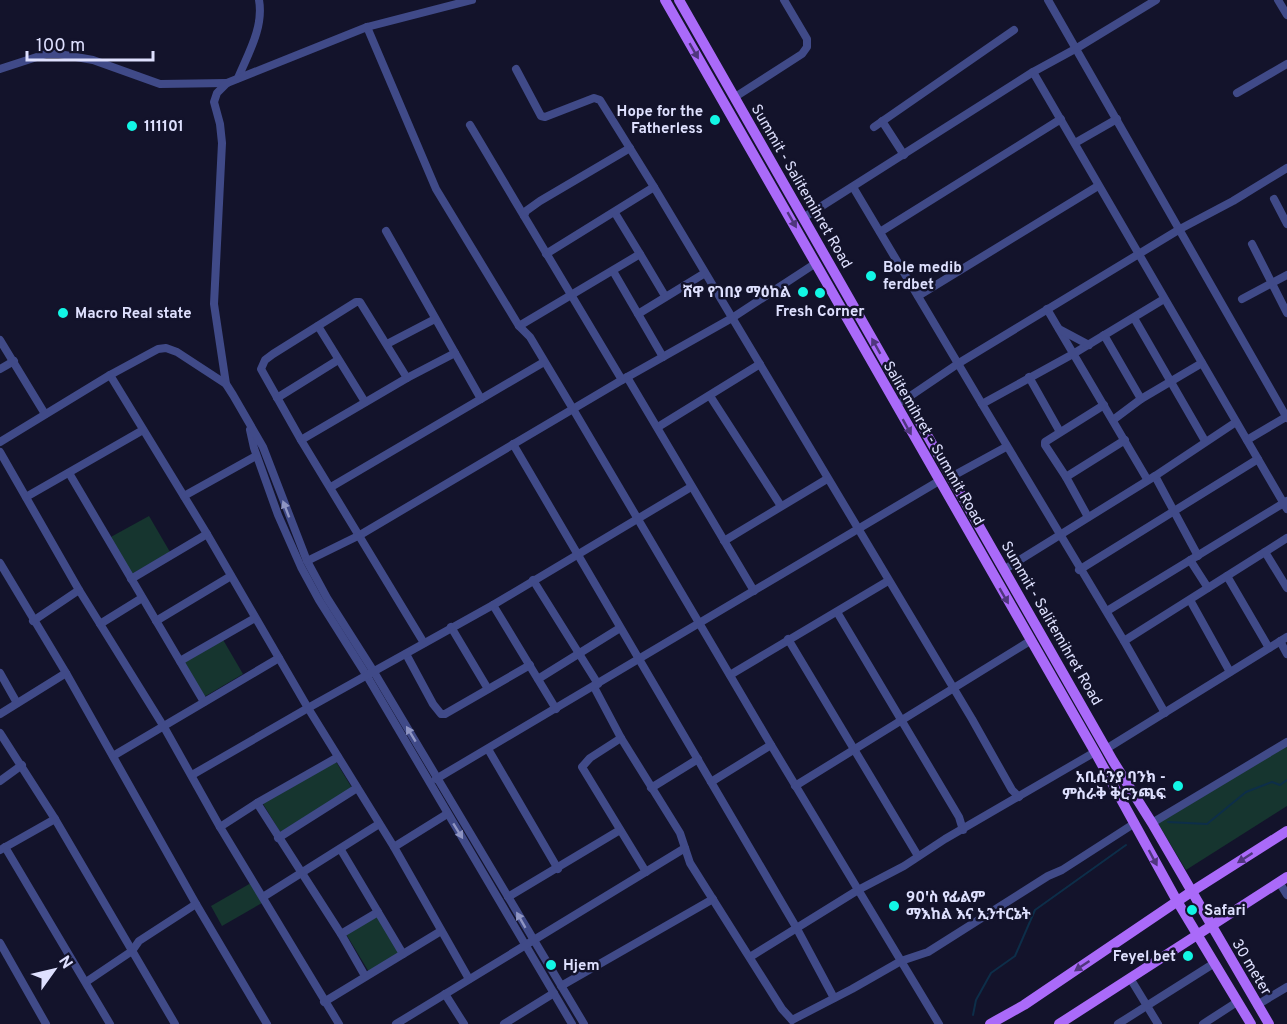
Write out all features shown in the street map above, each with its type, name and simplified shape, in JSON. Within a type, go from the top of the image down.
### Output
[{"type":"main road","name":"Salitemihret - Summit Road","points":[[665,0],[1095,752],[1177,901]]},
{"type":"main road","name":"Summit - Salitemihret Road","points":[[680,0],[1125,781]]},
{"type":"main road","name":"30 meter","points":[[1125,781],[1152,823],[1269,1024]]},
{"type":"main road","points":[[990,1024],[1024,1005],[1177,901],[1287,831]]},
{"type":"main road","points":[[1059,1024],[1073,1020],[1130,978],[1283,879]]},
{"type":"main road","points":[[1177,901],[1197,934]]},
{"type":"main road","name":"30 meter","points":[[1197,934],[1251,1024]]},
{"type":"street","points":[[238,78],[255,37],[261,14],[258,0]]},
{"type":"street","points":[[0,69],[46,54],[59,54],[93,60],[160,84],[226,83],[367,27],[472,0]]},
{"type":"street","points":[[735,97],[802,54],[807,47],[807,39],[784,0]]},
{"type":"street","points":[[1048,0],[1287,418],[1247,440]]},
{"type":"street","points":[[803,218],[1033,72],[1156,0]]},
{"type":"street","points":[[1278,0],[1287,15]]},
{"type":"street","points":[[367,27],[436,189],[519,326],[530,337],[795,786],[939,1024]]},
{"type":"street","points":[[873,127],[1014,30]]},
{"type":"street","points":[[1237,93],[1287,64]]},
{"type":"street","points":[[516,69],[541,116],[545,117],[594,98],[600,100],[760,364],[1012,790],[1019,797]]},
{"type":"street","points":[[1033,72],[1286,505],[1107,611]]},
{"type":"street","points":[[226,83],[217,93],[214,102],[222,143],[214,304],[226,384],[262,447],[307,561],[447,813],[572,1024]]},
{"type":"street","points":[[879,232],[1061,119]]},
{"type":"street","points":[[1075,144],[1117,119]]},
{"type":"street","points":[[882,121],[904,155]]},
{"type":"street","points":[[470,125],[571,295],[657,427],[754,591]]},
{"type":"street","points":[[524,216],[526,211],[540,201],[630,148]]},
{"type":"street","points":[[895,405],[1047,309],[1287,168]]},
{"type":"street","points":[[918,296],[1098,186]]},
{"type":"street","points":[[546,254],[654,187]]},
{"type":"street","points":[[853,188],[959,363],[1006,447],[1107,611],[1165,713]]},
{"type":"street","points":[[1274,199],[1287,224]]},
{"type":"street","points":[[615,213],[665,296]]},
{"type":"street","points":[[386,231],[481,399]]},
{"type":"street","points":[[1252,244],[1287,313]]},
{"type":"street","points":[[519,326],[640,254]]},
{"type":"street","points":[[307,561],[360,535],[732,318],[816,263]]},
{"type":"street","points":[[613,271],[663,357]]},
{"type":"street","points":[[638,314],[705,273]]},
{"type":"street","points":[[1242,299],[1287,274]]},
{"type":"street","points":[[982,404],[1089,345],[1164,299]]},
{"type":"street","points":[[407,378],[360,302],[356,302],[273,354],[262,364],[262,374],[424,643]]},
{"type":"street","points":[[1047,309],[1125,440],[1174,512],[1208,588]]},
{"type":"street","points":[[1134,318],[1205,441]]},
{"type":"street","points":[[387,344],[435,319]]},
{"type":"street","points":[[318,326],[365,402]]},
{"type":"street","points":[[1059,329],[1089,345]]},
{"type":"street","points":[[1104,335],[1141,399]]},
{"type":"street","points":[[0,340],[45,414]]},
{"type":"street","points":[[0,442],[110,375],[158,349],[166,348],[177,352],[226,384]]},
{"type":"street","points":[[302,440],[407,378],[455,353]]},
{"type":"street","points":[[277,398],[338,360]]},
{"type":"street","points":[[0,369],[14,361]]},
{"type":"street","points":[[331,487],[544,362]]},
{"type":"street","points":[[1113,420],[1141,399],[1202,363]]},
{"type":"street","points":[[657,427],[760,364]]},
{"type":"street","points":[[110,375],[207,534],[308,708],[394,847],[469,979]]},
{"type":"street","points":[[1029,377],[1060,432]]},
{"type":"street","points":[[710,396],[781,506]]},
{"type":"street","points":[[1088,517],[1045,442],[1104,405]]},
{"type":"street","points":[[1005,570],[1236,422]]},
{"type":"street","points":[[250,427],[256,456],[278,514],[301,567],[319,600],[370,674],[436,779],[584,1024]]},
{"type":"street","points":[[26,497],[142,430]]},
{"type":"street","points":[[1066,477],[1125,440]]},
{"type":"street","points":[[513,444],[796,927],[834,998]]},
{"type":"street","points":[[951,477],[1006,447]]},
{"type":"street","points":[[0,452],[100,624],[164,727],[220,827],[339,1024]]},
{"type":"street","points":[[184,496],[256,456]]},
{"type":"street","points":[[1080,570],[1258,459]]},
{"type":"street","points":[[69,473],[204,702]]},
{"type":"street","points":[[724,541],[827,478]]},
{"type":"street","points":[[436,779],[939,481]]},
{"type":"street","points":[[192,775],[493,605],[691,487]]},
{"type":"street","points":[[131,579],[207,534]]},
{"type":"street","points":[[1124,641],[1287,538]]},
{"type":"street","points":[[1265,552],[1287,588]]},
{"type":"street","points":[[0,563],[66,673],[196,904],[267,1024]]},
{"type":"street","points":[[156,621],[231,576]]},
{"type":"street","points":[[1227,576],[1269,648]]},
{"type":"street","points":[[533,580],[579,654],[621,738],[680,833],[687,857],[792,1022],[901,962],[928,952],[1135,823]]},
{"type":"street","points":[[730,675],[888,581]]},
{"type":"street","points":[[33,621],[80,590]]},
{"type":"street","points":[[100,624],[142,598]]},
{"type":"street","points":[[1190,600],[1230,672]]},
{"type":"street","points":[[493,605],[556,709]]},
{"type":"street","points":[[837,612],[959,817],[963,830]]},
{"type":"street","points":[[180,661],[255,618]]},
{"type":"street","points":[[451,627],[488,689]]},
{"type":"street","points":[[538,679],[620,628]]},
{"type":"street","points":[[788,639],[918,856]]},
{"type":"street","points":[[1106,749],[1284,639],[1287,654]]},
{"type":"street","points":[[795,786],[1030,641]]},
{"type":"street","points":[[406,654],[433,704],[441,714],[445,714],[530,665]]},
{"type":"street","points":[[113,756],[279,658]]},
{"type":"street","points":[[0,673],[17,703]]},
{"type":"street","points":[[0,714],[66,673]]},
{"type":"street","points":[[0,733],[55,819],[175,1024]]},
{"type":"street","points":[[621,738],[590,758],[582,767],[646,872]]},
{"type":"street","points":[[1152,823],[1287,742]]},
{"type":"street","points":[[711,782],[771,745]]},
{"type":"street","points":[[488,749],[558,869]]},
{"type":"street","points":[[750,957],[858,890],[1095,752]]},
{"type":"street","points":[[220,827],[338,757]]},
{"type":"street","points":[[651,788],[698,759]]},
{"type":"street","points":[[0,781],[22,765]]},
{"type":"street","points":[[279,838],[357,788]]},
{"type":"street","points":[[257,803],[341,934],[365,976]]},
{"type":"street","points":[[394,847],[447,813]]},
{"type":"street","points":[[55,819],[2,848],[110,1024]]},
{"type":"street","points":[[263,897],[379,824]]},
{"type":"street","points":[[508,897],[620,830]]},
{"type":"street","points":[[396,1024],[685,848]]},
{"type":"street","points":[[341,850],[402,954]]},
{"type":"street","points":[[1283,879],[1287,894]]},
{"type":"street","points":[[561,986],[713,898]]},
{"type":"street","points":[[86,982],[132,951],[139,941],[196,904]]},
{"type":"street","points":[[341,934],[378,912]]},
{"type":"street","points":[[324,1002],[441,931]]},
{"type":"street","points":[[0,943],[46,1024]]},
{"type":"street","points":[[1118,1024],[1213,964]]},
{"type":"street","points":[[1130,978],[1158,1024]]},
{"type":"street","points":[[1257,1005],[1287,987]]},
{"type":"street","points":[[504,1024],[554,993]]},
{"type":"street","points":[[445,994],[464,1024]]},
{"type":"street","points":[[1203,1024],[1237,1002]]},
{"type":"green space","points":[[149,516],[170,552],[130,575],[109,538]]},
{"type":"green space","points":[[222,638],[243,674],[204,697],[183,661]]},
{"type":"green space","points":[[1287,744],[1287,806],[1186,870],[1157,822]]},
{"type":"green space","points":[[335,760],[352,788],[280,832],[262,802]]},
{"type":"green space","points":[[251,883],[262,903],[222,926],[211,906]]},
{"type":"green space","points":[[378,915],[401,953],[369,972],[346,934]]},
{"type":"waterway","points":[[1168,822],[1207,824],[1246,792],[1272,782],[1280,785],[1287,780]]},
{"type":"waterway","points":[[973,1015],[976,1000],[991,973],[1015,956],[1035,910],[1126,845]]},
{"type":"place","name":"Hope for the Fatherless","points":[[715,120]]},
{"type":"place","name":"111101","points":[[132,126]]},
{"type":"place","name":"Bole medib ferdbet","points":[[871,276]]},
{"type":"place","name":"ሸዋ የገበያ ማዕከል","points":[[803,292]]},
{"type":"place","name":"Fresh Corner","points":[[820,293]]},
{"type":"place","name":"Macro Real state","points":[[63,313]]},
{"type":"place","name":"አቢሲንያ ባንክ - ምስራቅ ቅርንጫፍ","points":[[1178,786]]},
{"type":"place","name":"90'ስ የፊልም ማእከል እና ኢንተርኔት","points":[[894,906]]},
{"type":"place","name":"Safari","points":[[1192,910]]},
{"type":"place","name":"Feyel bet","points":[[1188,956]]},
{"type":"place","name":"Hjem","points":[[551,965]]}]
